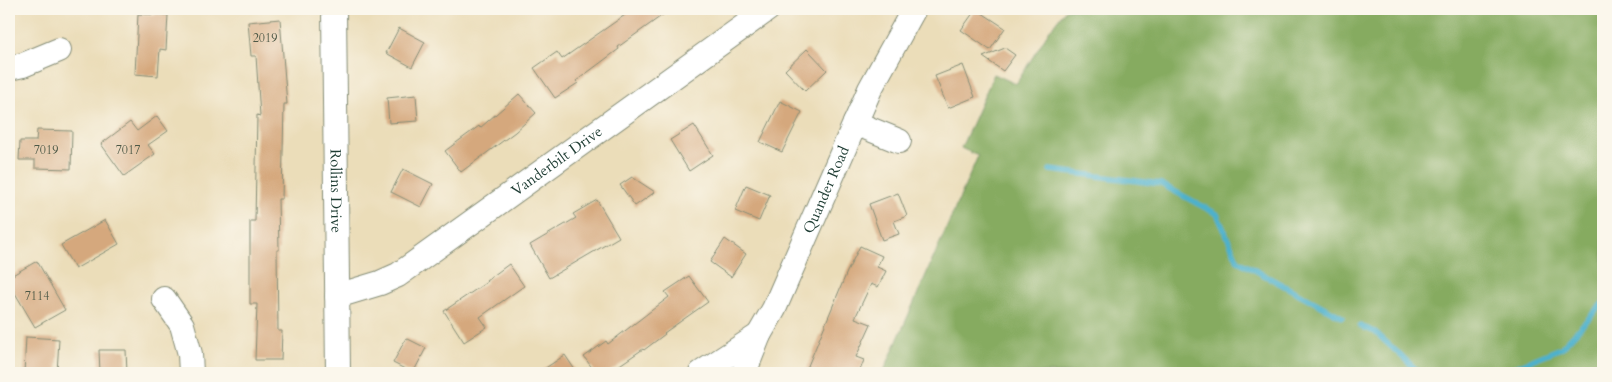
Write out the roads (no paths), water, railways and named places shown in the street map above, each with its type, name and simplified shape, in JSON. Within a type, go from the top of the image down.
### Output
[{"type":"street","name":"Rollins Drive","points":[[334,9],[338,373]]},
{"type":"street","name":"Vanderbilt Drive","points":[[337,296],[380,284],[398,275],[768,9]]},
{"type":"street","name":"Quander Road","points":[[744,373],[870,88],[914,9]]},
{"type":"street","points":[[9,68],[23,65],[59,50]]},
{"type":"street","points":[[855,123],[898,142]]},
{"type":"street","points":[[164,299],[182,326],[190,354],[191,373]]},
{"type":"street","points":[[701,373],[760,335]]},
{"type":"waterway","points":[[1050,170],[1161,184],[1217,214],[1238,261],[1342,317]]},
{"type":"waterway","points":[[1501,373],[1561,348],[1603,303]]},
{"type":"waterway","points":[[1360,326],[1375,332],[1420,373]]}]
